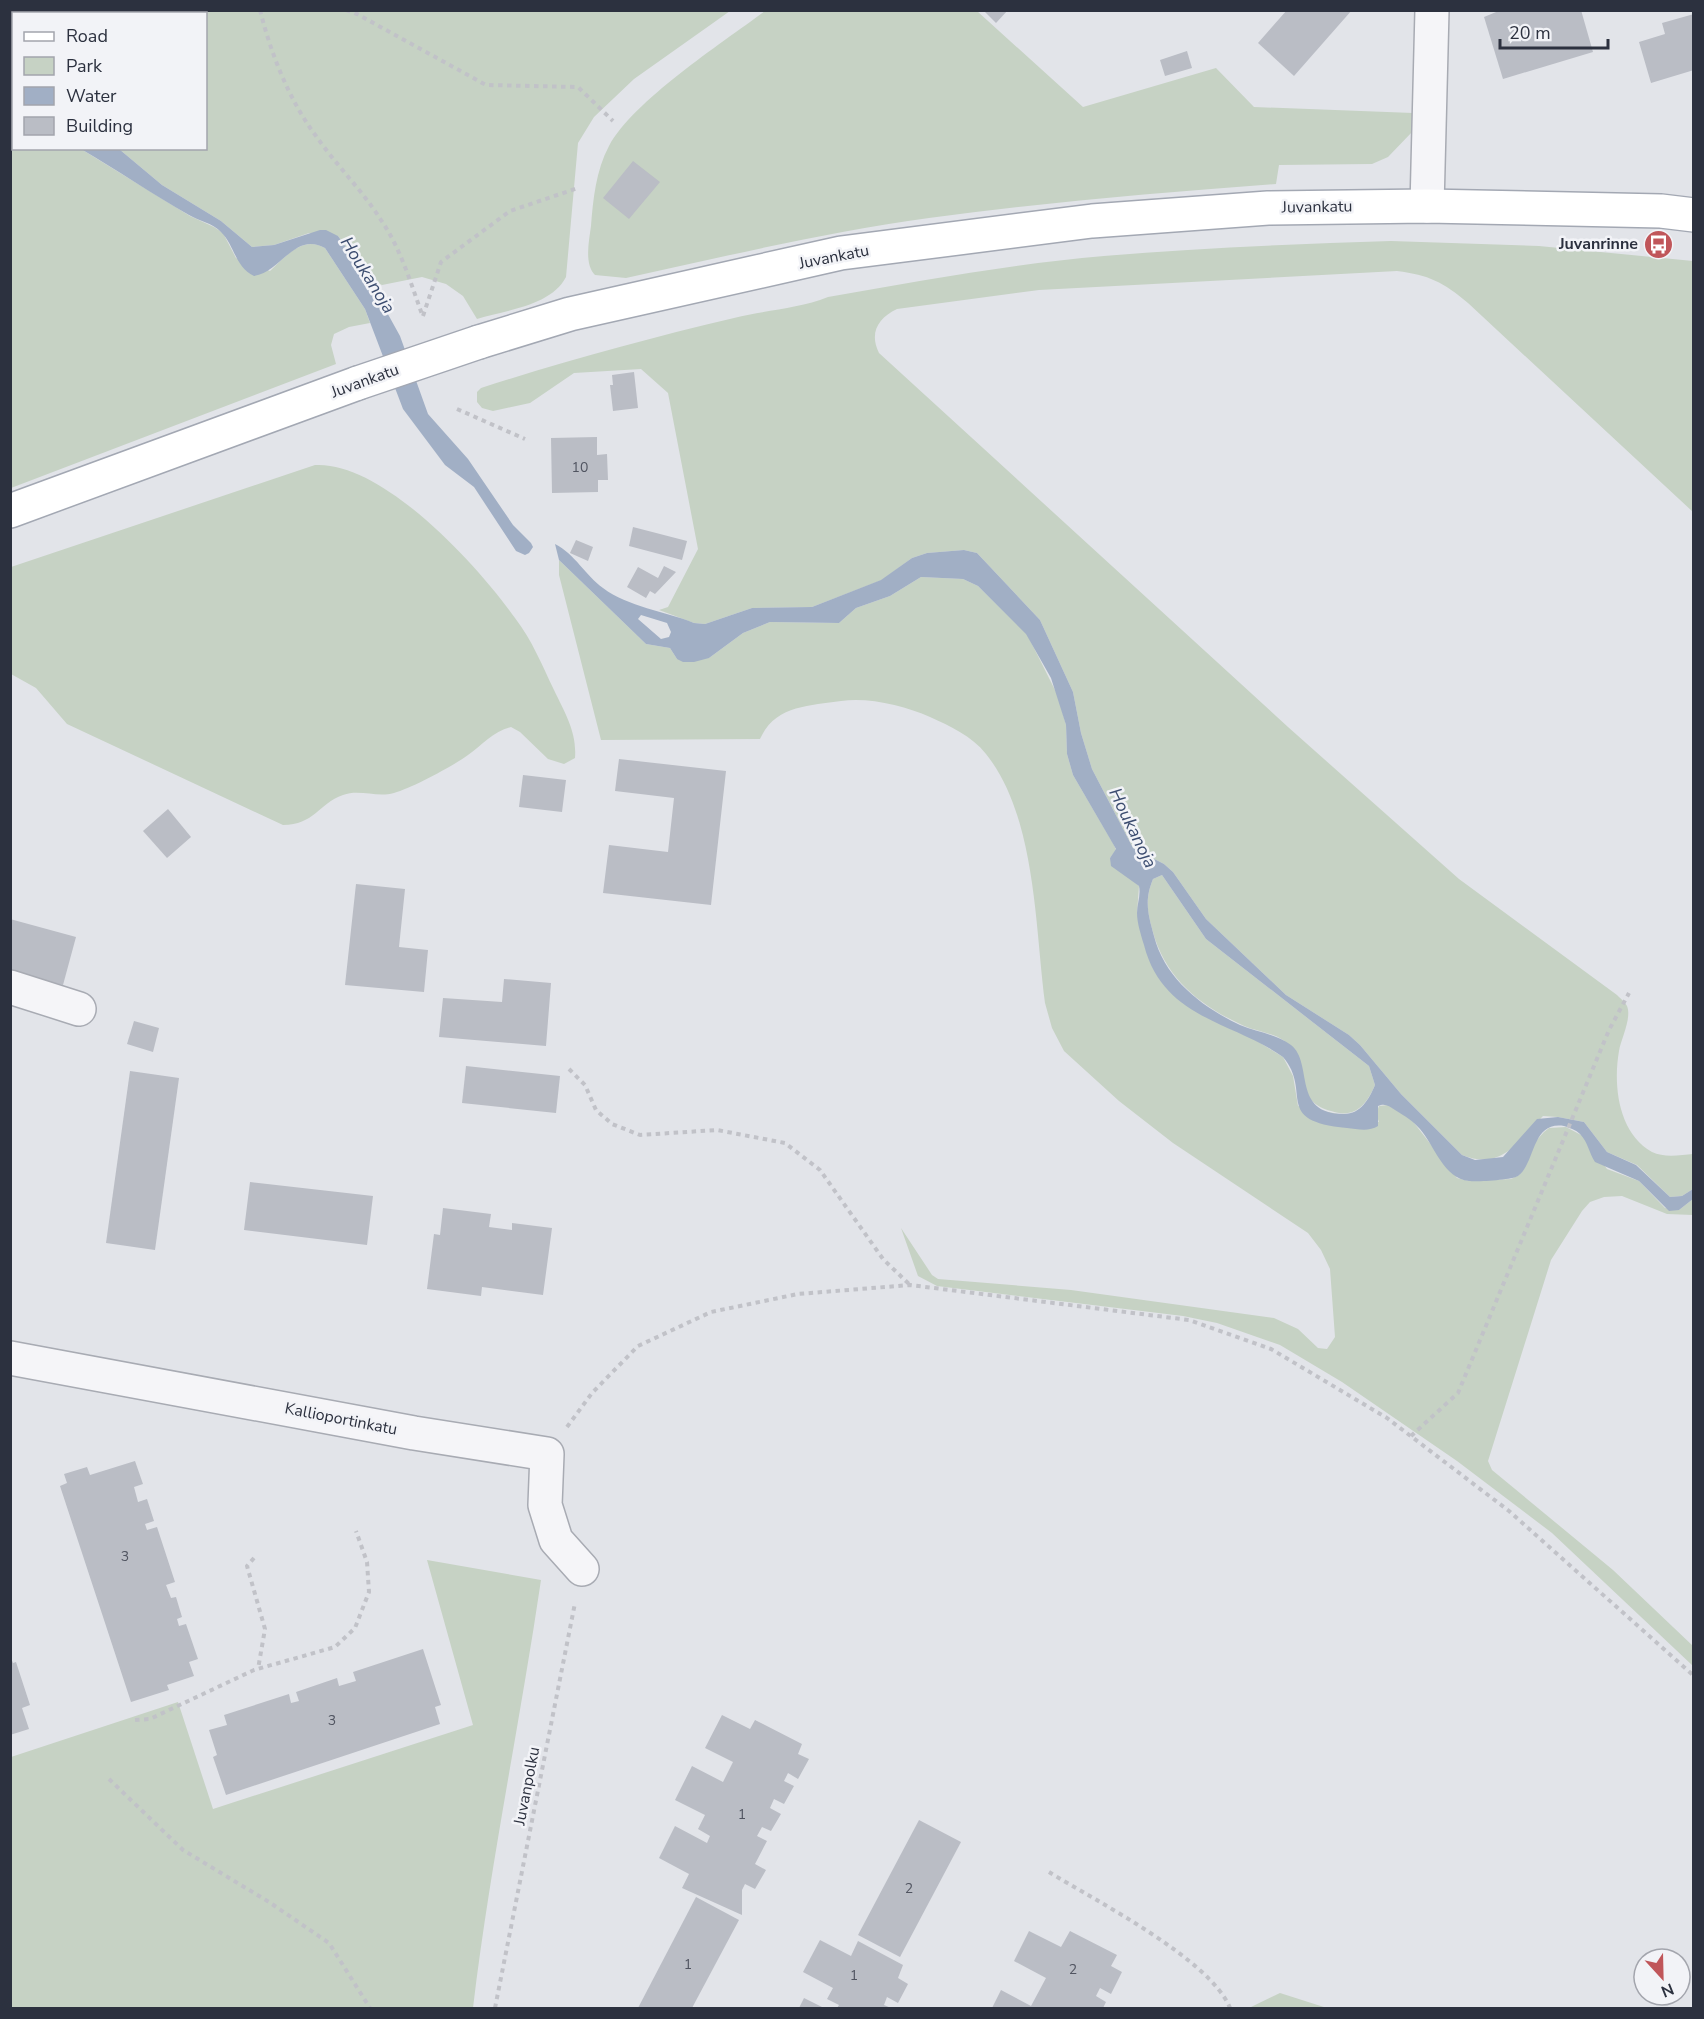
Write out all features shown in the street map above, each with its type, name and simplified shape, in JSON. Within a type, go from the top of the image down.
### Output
[{"type":"main road","name":"Juvankatu","points":[[10,511],[358,383],[479,342],[570,315],[841,253],[1092,221],[1268,208],[1426,206],[1661,211],[1694,215]]},
{"type":"street","points":[[1426,206],[1432,10]]},
{"type":"street","points":[[10,987],[79,1009]]},
{"type":"street","name":"Kallioportinkatu","points":[[10,1358],[414,1433],[547,1455]]},
{"type":"street","points":[[547,1455],[545,1505],[556,1540],[582,1569]]},
{"type":"path","points":[[260,10],[281,74],[315,136],[355,183],[382,221],[401,255],[423,317],[441,262],[510,211],[578,188]]},
{"type":"path","points":[[346,10],[486,85],[578,87],[613,121]]},
{"type":"path","points":[[457,409],[525,440]]},
{"type":"path","points":[[1411,1436],[1458,1393],[1609,1030],[1629,993]]},
{"type":"path","points":[[569,1069],[585,1085],[596,1110],[612,1124],[640,1135],[717,1130],[785,1143],[820,1170],[883,1259],[910,1285]]},
{"type":"path","points":[[547,1455],[592,1394],[638,1346],[722,1310],[798,1294],[910,1285],[1189,1320],[1270,1350],[1387,1418],[1509,1511],[1694,1676]]},
{"type":"path","points":[[135,1720],[150,1719],[258,1669],[335,1647],[355,1628],[369,1592],[367,1562],[356,1531]]},
{"type":"path","points":[[254,1558],[248,1566],[265,1629],[258,1669]]},
{"type":"path","name":"Juvanpolku","points":[[495,2008],[582,1569]]},
{"type":"path","points":[[109,1779],[183,1850],[269,1902],[329,1943],[370,2008]]},
{"type":"path","points":[[1049,1872],[1191,1960],[1226,1997],[1230,2008]]},
{"type":"green space","points":[[11,11],[730,11],[634,79],[594,117],[578,143],[566,277],[559,287],[550,295],[527,306],[477,319],[463,296],[446,284],[422,277],[382,285],[368,278],[338,236],[309,233],[274,245],[252,247],[221,221],[162,185],[120,150],[207,150],[207,12],[12,12],[11,81]]},
{"type":"green space","points":[[765,11],[977,11],[1083,107],[1216,68],[1254,107],[1413,113],[1413,131],[1388,157],[1372,164],[1279,165],[1276,184],[1146,194],[972,212],[815,237],[626,278],[595,275],[589,265],[588,245],[596,185],[609,146],[637,110],[703,56]]},
{"type":"green space","points":[[12,104],[12,150],[83,150],[190,216],[223,233],[236,258],[270,271],[295,249],[302,246],[309,244],[325,248],[365,309],[370,323],[349,327],[334,334],[331,345],[336,364],[11,488],[10,106]]},
{"type":"green space","points":[[1391,241],[1539,246],[1693,261],[1693,512],[1468,303],[1451,290],[1427,277],[1408,273],[1397,271],[1039,290],[897,309],[885,317],[877,327],[876,346],[879,353],[1288,727],[1459,879],[1624,1002],[1628,1016],[1617,1064],[1620,1107],[1632,1133],[1652,1152],[1667,1156],[1693,1154],[1693,1189],[1682,1196],[1670,1197],[1637,1165],[1607,1152],[1584,1122],[1558,1117],[1543,1116],[1516,1144],[1498,1157],[1476,1159],[1462,1155],[1401,1094],[1349,1035],[1286,995],[1206,919],[1173,872],[1164,864],[1133,848],[1092,769],[1081,733],[1073,692],[1040,620],[977,553],[964,550],[927,553],[912,558],[882,580],[812,607],[752,608],[705,624],[694,623],[659,610],[668,607],[698,549],[668,393],[641,369],[574,373],[530,403],[493,411],[482,408],[477,402],[477,392],[481,388],[576,359],[734,318],[862,291],[1069,259],[1175,251]]},
{"type":"green space","points":[[315,465],[342,468],[370,480],[398,498],[427,520],[478,572],[499,596],[527,635],[569,723],[574,740],[575,758],[564,764],[548,759],[520,732],[511,727],[494,735],[453,765],[411,786],[394,793],[381,795],[349,793],[327,803],[302,822],[283,825],[67,724],[36,688],[11,674],[11,567]]},
{"type":"green space","points":[[559,560],[646,644],[670,648],[677,659],[709,658],[743,633],[770,622],[839,623],[856,608],[890,596],[921,577],[963,579],[978,586],[1027,634],[1058,696],[1066,725],[1067,754],[1073,775],[1114,845],[1116,850],[1110,858],[1139,886],[1137,913],[1163,983],[1283,1057],[1293,1076],[1298,1106],[1379,1122],[1376,1114],[1379,1106],[1388,1105],[1411,1119],[1457,1178],[1469,1181],[1511,1179],[1519,1175],[1524,1169],[1535,1142],[1544,1132],[1549,1128],[1566,1127],[1583,1136],[1607,1169],[1639,1181],[1665,1208],[1679,1210],[1693,1199],[1693,1215],[1667,1214],[1622,1196],[1604,1197],[1590,1202],[1582,1211],[1551,1260],[1488,1461],[1492,1470],[1613,1570],[1693,1646],[1693,1666],[1552,1533],[1457,1461],[1342,1382],[1280,1345],[1217,1323],[1183,1316],[937,1286],[918,1276],[901,1228],[932,1275],[938,1279],[1071,1290],[1274,1318],[1298,1329],[1318,1348],[1327,1349],[1335,1337],[1330,1269],[1321,1250],[1308,1233],[1173,1143],[1119,1101],[1064,1051],[1052,1028],[1045,1003],[1035,907],[1024,840],[1015,808],[1002,779],[986,754],[960,732],[920,713],[887,703],[863,700],[841,701],[794,709],[774,719],[760,739],[601,740],[559,575]]},
{"type":"green space","points":[[1162,875],[1206,939],[1369,1066],[1375,1085],[1363,1105],[1353,1112],[1339,1113],[1316,1104],[1306,1093],[1299,1061],[1291,1047],[1278,1037],[1245,1026],[1211,1008],[1175,976],[1159,948],[1148,911],[1148,899],[1153,879]]},
{"type":"green space","points":[[427,1560],[541,1580],[488,1901],[473,2008],[11,2008],[11,1757],[178,1702],[213,1809],[473,1725]]},
{"type":"green space","points":[[1280,1993],[1327,2008],[1249,2008]]},
{"type":"water","points":[[83,150],[120,150],[162,185],[221,221],[252,247],[274,245],[320,230],[326,230],[338,236],[368,278],[400,336],[428,414],[468,459],[513,525],[531,543],[533,547],[529,553],[525,555],[516,551],[474,487],[445,465],[403,409],[365,309],[325,248],[314,244],[296,248],[272,268],[254,276],[239,262],[226,238],[218,229],[175,207]]},
{"type":"water","points":[[555,544],[568,553],[603,588],[624,600],[694,623],[705,624],[752,608],[812,607],[881,580],[912,558],[927,553],[964,550],[977,553],[1040,620],[1073,692],[1081,733],[1092,769],[1133,848],[1164,864],[1173,872],[1206,919],[1286,995],[1349,1035],[1360,1045],[1401,1094],[1462,1155],[1475,1160],[1503,1157],[1537,1119],[1558,1117],[1584,1122],[1607,1152],[1636,1165],[1670,1197],[1682,1196],[1693,1189],[1693,1199],[1679,1210],[1669,1211],[1639,1181],[1595,1162],[1580,1134],[1564,1126],[1553,1126],[1545,1130],[1535,1144],[1524,1170],[1518,1176],[1502,1180],[1469,1181],[1460,1179],[1446,1168],[1417,1126],[1387,1105],[1378,1106],[1378,1126],[1371,1129],[1324,1124],[1310,1119],[1302,1112],[1298,1103],[1295,1082],[1283,1057],[1183,1003],[1167,989],[1153,970],[1138,921],[1139,886],[1111,866],[1110,858],[1116,849],[1073,775],[1067,754],[1066,725],[1051,678],[1026,634],[978,586],[963,579],[921,577],[890,596],[856,608],[839,623],[770,622],[743,633],[709,658],[683,662],[677,659],[670,648],[646,644],[559,560]],"holes":[[[641,615],[667,623],[671,632],[669,637],[661,639],[638,619]],[[1162,875],[1206,939],[1369,1066],[1375,1085],[1360,1109],[1344,1114],[1327,1112],[1317,1106],[1306,1086],[1298,1053],[1291,1045],[1279,1038],[1240,1025],[1212,1010],[1176,978],[1159,951],[1149,914],[1150,887],[1153,879]]]},
{"type":"building","points":[[983,10],[1008,10],[996,23]]},
{"type":"building","points":[[1287,10],[1352,10],[1294,76],[1258,43]]},
{"type":"building","points":[[1501,10],[1581,10],[1593,52],[1503,79],[1484,17]]},
{"type":"building","points":[[1694,14],[1694,70],[1651,83],[1639,42],[1665,34],[1662,23]]},
{"type":"building","points":[[1187,51],[1192,68],[1165,76],[1160,60]]},
{"type":"building","points":[[633,161],[660,182],[629,219],[603,198]]},
{"type":"building","points":[[634,372],[638,408],[613,411],[610,385],[613,385],[612,375]]},
{"type":"building","points":[[597,437],[597,455],[607,454],[608,480],[598,480],[598,492],[552,493],[551,438]]},
{"type":"building","points":[[633,527],[687,541],[682,560],[629,546]]},
{"type":"building","points":[[576,540],[593,547],[588,561],[570,553]]},
{"type":"building","points":[[664,566],[676,572],[655,594],[650,591],[646,598],[627,587],[638,567],[658,578]]},
{"type":"building","points":[[619,759],[726,771],[711,905],[603,893],[609,845],[668,852],[674,798],[615,791]]},
{"type":"building","points":[[523,775],[566,780],[562,812],[519,807]]},
{"type":"building","points":[[168,809],[191,837],[167,858],[143,831]]},
{"type":"building","points":[[356,884],[405,889],[399,947],[428,950],[424,992],[345,985]]},
{"type":"building","points":[[10,919],[76,937],[63,985],[10,972]]},
{"type":"building","points":[[504,979],[551,983],[546,1046],[439,1037],[443,998],[502,1002]]},
{"type":"building","points":[[134,1021],[159,1028],[153,1052],[127,1044]]},
{"type":"building","points":[[466,1066],[560,1076],[556,1113],[462,1103]]},
{"type":"building","points":[[130,1071],[179,1078],[155,1250],[106,1243]]},
{"type":"building","points":[[250,1182],[373,1196],[367,1245],[244,1230]]},
{"type":"building","points":[[443,1208],[491,1214],[489,1227],[512,1230],[512,1223],[552,1228],[543,1295],[482,1287],[481,1296],[427,1289],[434,1234],[440,1235]]},
{"type":"building","points":[[135,1461],[143,1484],[134,1487],[138,1502],[147,1499],[154,1521],[145,1524],[147,1530],[157,1527],[175,1582],[166,1585],[171,1598],[176,1597],[182,1617],[177,1619],[179,1626],[186,1624],[198,1659],[189,1662],[194,1676],[167,1685],[169,1690],[131,1702],[60,1486],[67,1483],[64,1474],[87,1467],[90,1475]]},
{"type":"building","points":[[423,1649],[441,1705],[435,1707],[440,1724],[226,1795],[213,1757],[217,1755],[209,1730],[227,1725],[224,1715],[289,1694],[291,1703],[299,1701],[296,1692],[337,1678],[339,1686],[356,1681],[353,1672]]},
{"type":"building","points":[[10,1656],[13,1663],[16,1662],[30,1705],[22,1708],[29,1729],[10,1735]]},
{"type":"building","points":[[722,1715],[750,1729],[755,1720],[802,1744],[798,1754],[809,1759],[798,1779],[788,1773],[784,1781],[794,1786],[784,1804],[774,1799],[770,1808],[781,1814],[771,1831],[762,1827],[757,1836],[767,1841],[755,1864],[766,1870],[755,1889],[745,1884],[742,1890],[742,1915],[682,1888],[689,1874],[659,1858],[675,1826],[707,1843],[710,1836],[698,1829],[705,1815],[675,1800],[692,1766],[723,1782],[733,1762],[705,1748]]},
{"type":"building","points":[[919,1820],[961,1842],[900,1957],[858,1935]]},
{"type":"building","points":[[696,1897],[739,1920],[692,2008],[638,2008]]},
{"type":"building","points":[[1029,1931],[1061,1947],[1070,1931],[1117,1955],[1111,1966],[1122,1972],[1111,1994],[1100,1988],[1096,1996],[1106,2002],[1103,2008],[992,2008],[1001,1990],[1031,2006],[1046,1978],[1014,1961]]},
{"type":"building","points":[[820,1940],[851,1956],[858,1941],[903,1965],[898,1978],[908,1984],[898,2003],[887,1997],[884,2005],[891,2008],[837,2008],[839,2005],[827,1999],[833,1988],[803,1972]]},
{"type":"building","points":[[804,1998],[824,2008],[799,2008]]},
{"type":"place","name":"Juvanrinne","points":[[1659,244]]},
{"type":"water label","name":"Houkanoja","points":[[368,275]]},
{"type":"water label","name":"Houkanoja","points":[[1133,828]]}]
